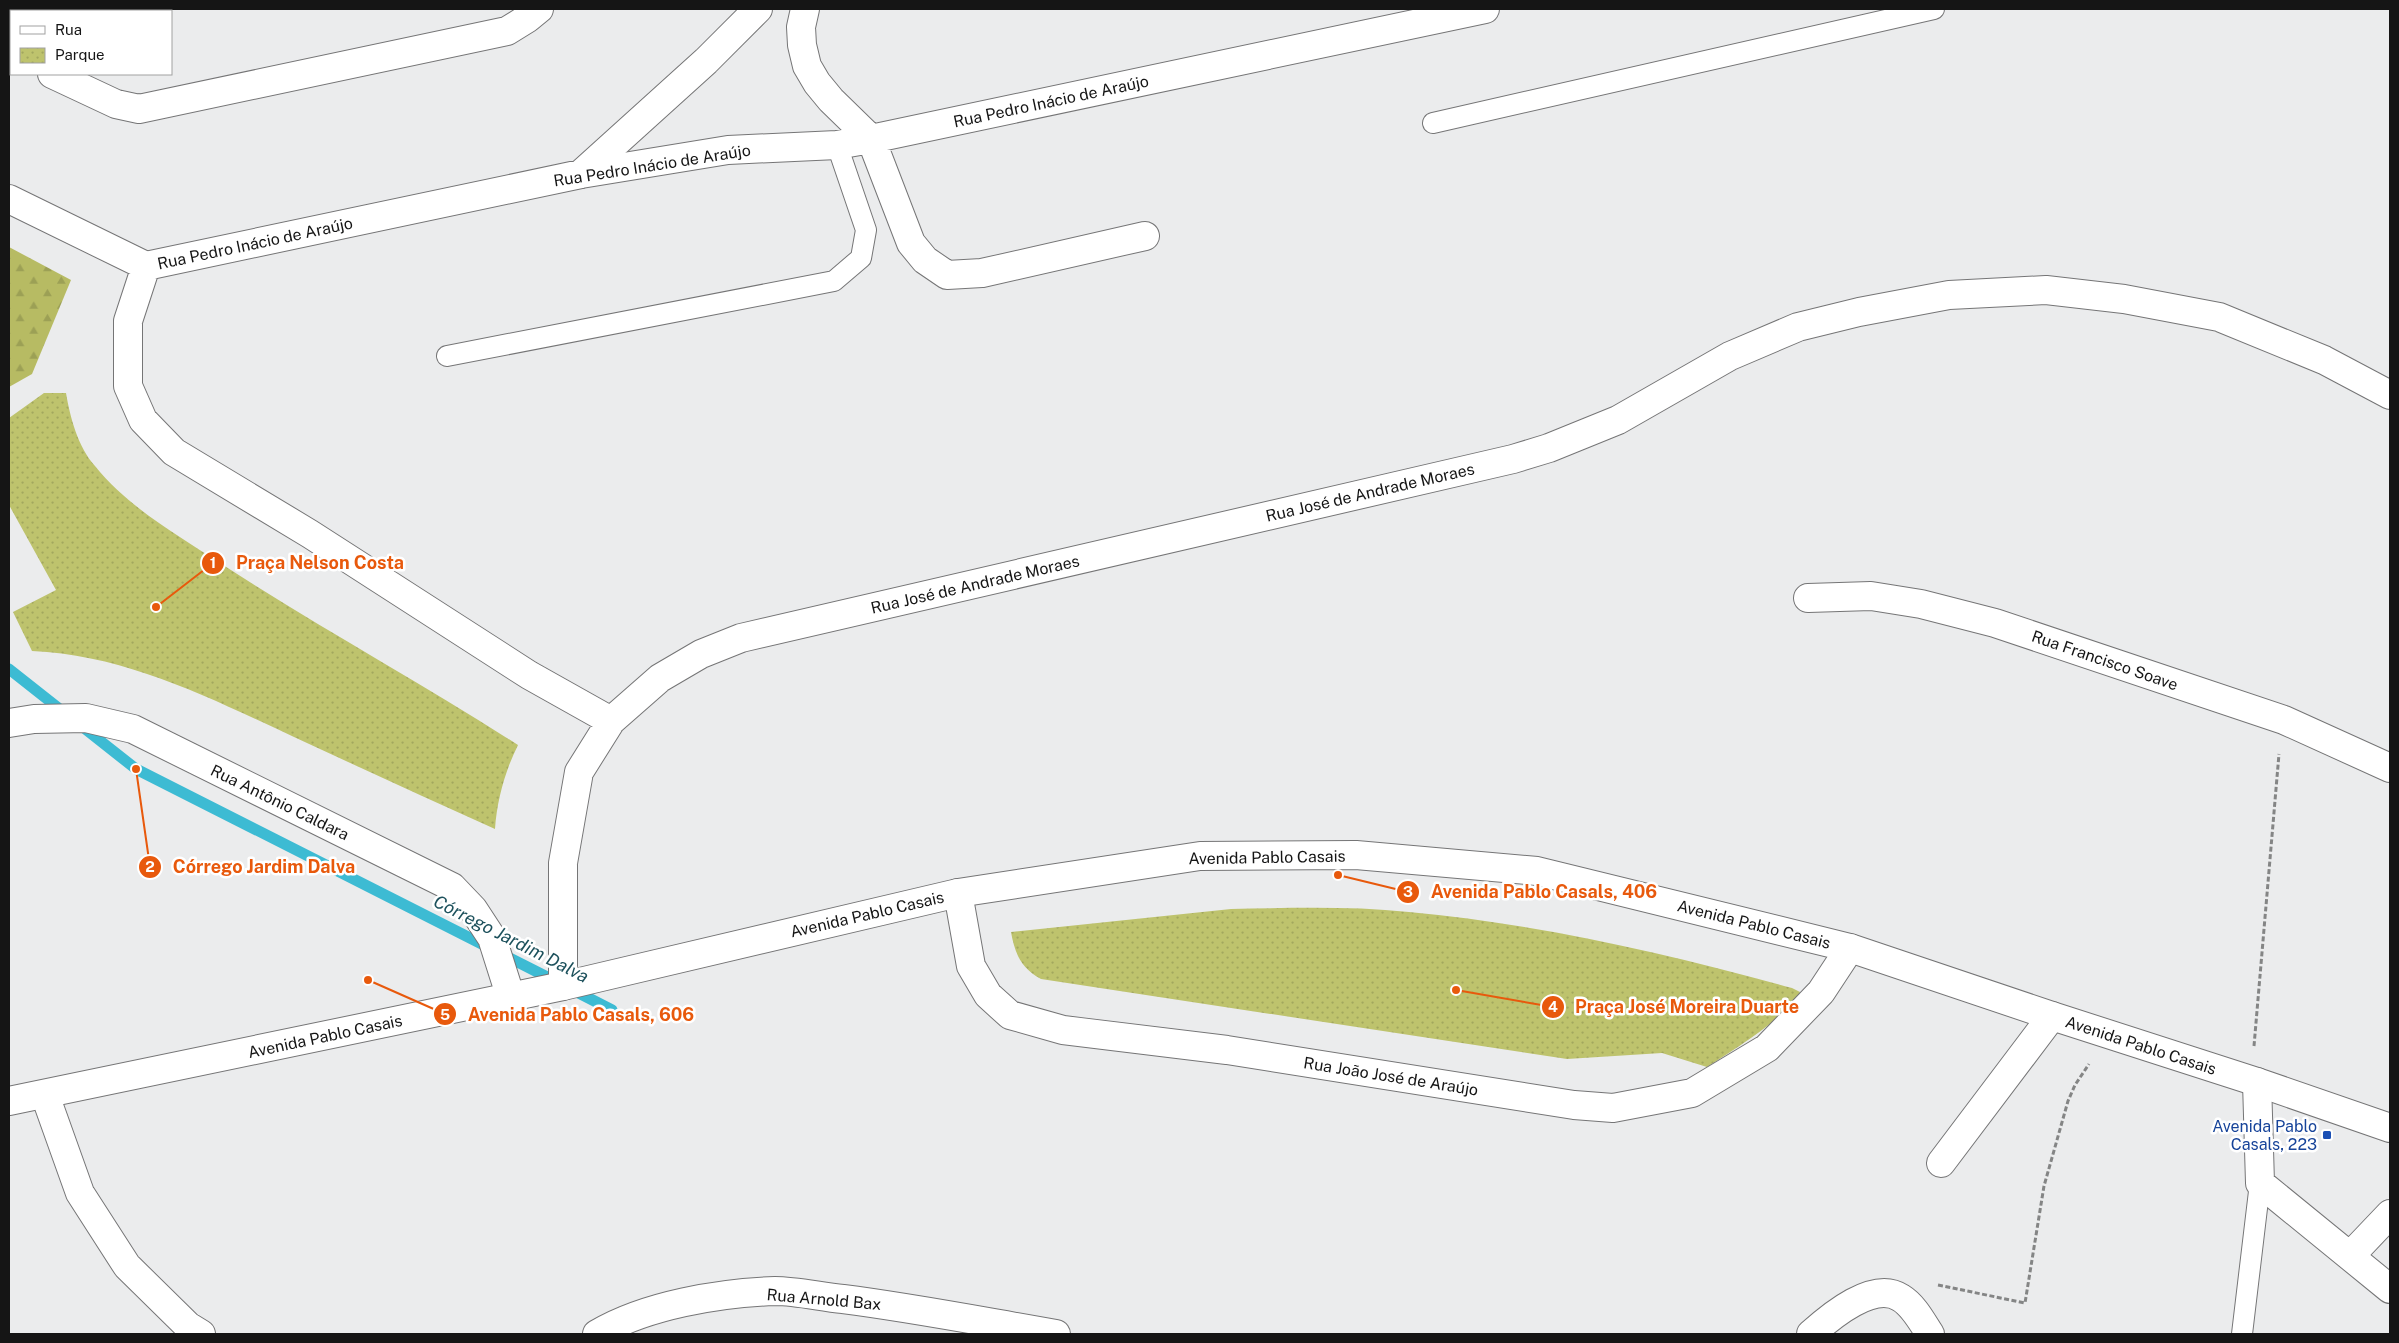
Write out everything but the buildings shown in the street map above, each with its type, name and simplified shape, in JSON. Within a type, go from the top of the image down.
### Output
[{"type":"street","points":[[54,75],[116,104],[139,109],[507,31],[539,9]]},
{"type":"street","points":[[582,174],[706,60],[758,9]]},
{"type":"street","points":[[805,9],[801,36],[807,66],[817,83],[831,100],[871,139],[911,243],[925,260],[947,275],[982,272],[1145,236]]},
{"type":"street","name":"Rua Pedro Inácio de Araújo","points":[[9,199],[146,266],[582,174],[728,150],[837,145],[871,139],[1485,9]]},
{"type":"street","points":[[146,266],[128,321],[128,386],[144,420],[174,452],[310,534],[529,675],[611,721]]},
{"type":"street","name":"Rua José de Andrade Moraes","points":[[564,986],[563,863],[579,772],[611,721],[660,678],[701,654],[741,638],[1513,459],[1549,448],[1618,420],[1730,356],[1798,327],[1859,312],[1940,296],[2046,290],[2124,298],[2219,318],[2324,360],[2390,395]]},
{"type":"street","name":"Rua Francisco Soave","points":[[1808,598],[1871,596],[1921,604],[1995,623],[2284,720],[2390,768]]},
{"type":"street","name":"Rua Antônio Caldara","points":[[9,723],[34,718],[86,718],[133,729],[452,887],[473,908],[492,938],[510,998]]},
{"type":"street","name":"Avenida Pablo Casais","points":[[9,1101],[510,998],[958,893],[1200,856],[1356,855],[1537,871],[1850,948],[2109,1035],[2257,1082],[2390,1128]]},
{"type":"street","name":"Rua João José de Araújo","points":[[958,893],[971,966],[988,995],[1010,1015],[1063,1030],[1227,1050],[1574,1105],[1613,1108],[1692,1093],[1767,1048],[1822,992],[1850,948]]},
{"type":"street","points":[[1941,1164],[2052,1016]]},
{"type":"street","points":[[2257,1082],[2260,1183],[2390,1289]]},
{"type":"street","points":[[45,1095],[80,1193],[127,1266],[188,1326],[201,1334]]},
{"type":"street","points":[[2350,1256],[2390,1214]]},
{"type":"street","name":"Rua Arnold Bax","points":[[597,1334],[610,1327],[661,1309],[716,1296],[777,1291],[882,1304],[1056,1334]]},
{"type":"street","points":[[1811,1334],[1854,1303],[1872,1293],[1892,1293],[1903,1299],[1930,1334]]},
{"type":"lane","points":[[1433,123],[1934,9]]},
{"type":"lane","points":[[446,356],[834,281],[861,258],[866,230],[837,145]]},
{"type":"lane","points":[[2242,1334],[2260,1183]]},
{"type":"path","points":[[2257,1082],[2254,1042],[2284,720]]},
{"type":"path","points":[[1932,1284],[2025,1303],[2044,1186],[2068,1101],[2075,1085],[2109,1035]]},
{"type":"green space","points":[[9,247],[71,280],[32,374],[9,387]]},
{"type":"green space","points":[[44,393],[66,393],[79,441],[89,458],[108,481],[138,508],[257,587],[518,745],[502,786],[495,829],[231,708],[167,681],[101,661],[67,654],[32,651],[13,612],[56,590],[9,505],[9,418]]},
{"type":"green space","points":[[1231,909],[1365,909],[1458,917],[1506,924],[1602,941],[1650,952],[1745,975],[1800,992],[1796,1000],[1774,1021],[1707,1067],[1662,1053],[1567,1059],[1041,979],[1028,970],[1020,960],[1011,932]]},
{"type":"waterway","name":"Córrego Jardim Dalva","points":[[9,669],[66,714]]},
{"type":"waterway","name":"Córrego Jardim Dalva","points":[[79,724],[136,769],[557,982]]},
{"type":"waterway","name":"Córrego Jardim Dalva","points":[[571,989],[612,1010]]},
{"type":"place","name":"Praça Nelson Costa","points":[[156,607]]},
{"type":"place","name":"Córrego Jardim Dalva","points":[[136,769]]},
{"type":"place","name":"Avenida Pablo Casals, 406","points":[[1338,875]]},
{"type":"place","name":"Avenida Pablo Casals, 606","points":[[368,980]]},
{"type":"place","name":"Praça José Moreira Duarte","points":[[1456,990]]},
{"type":"place","name":"Avenida Pablo Casals, 223","points":[[2327,1135]]}]
